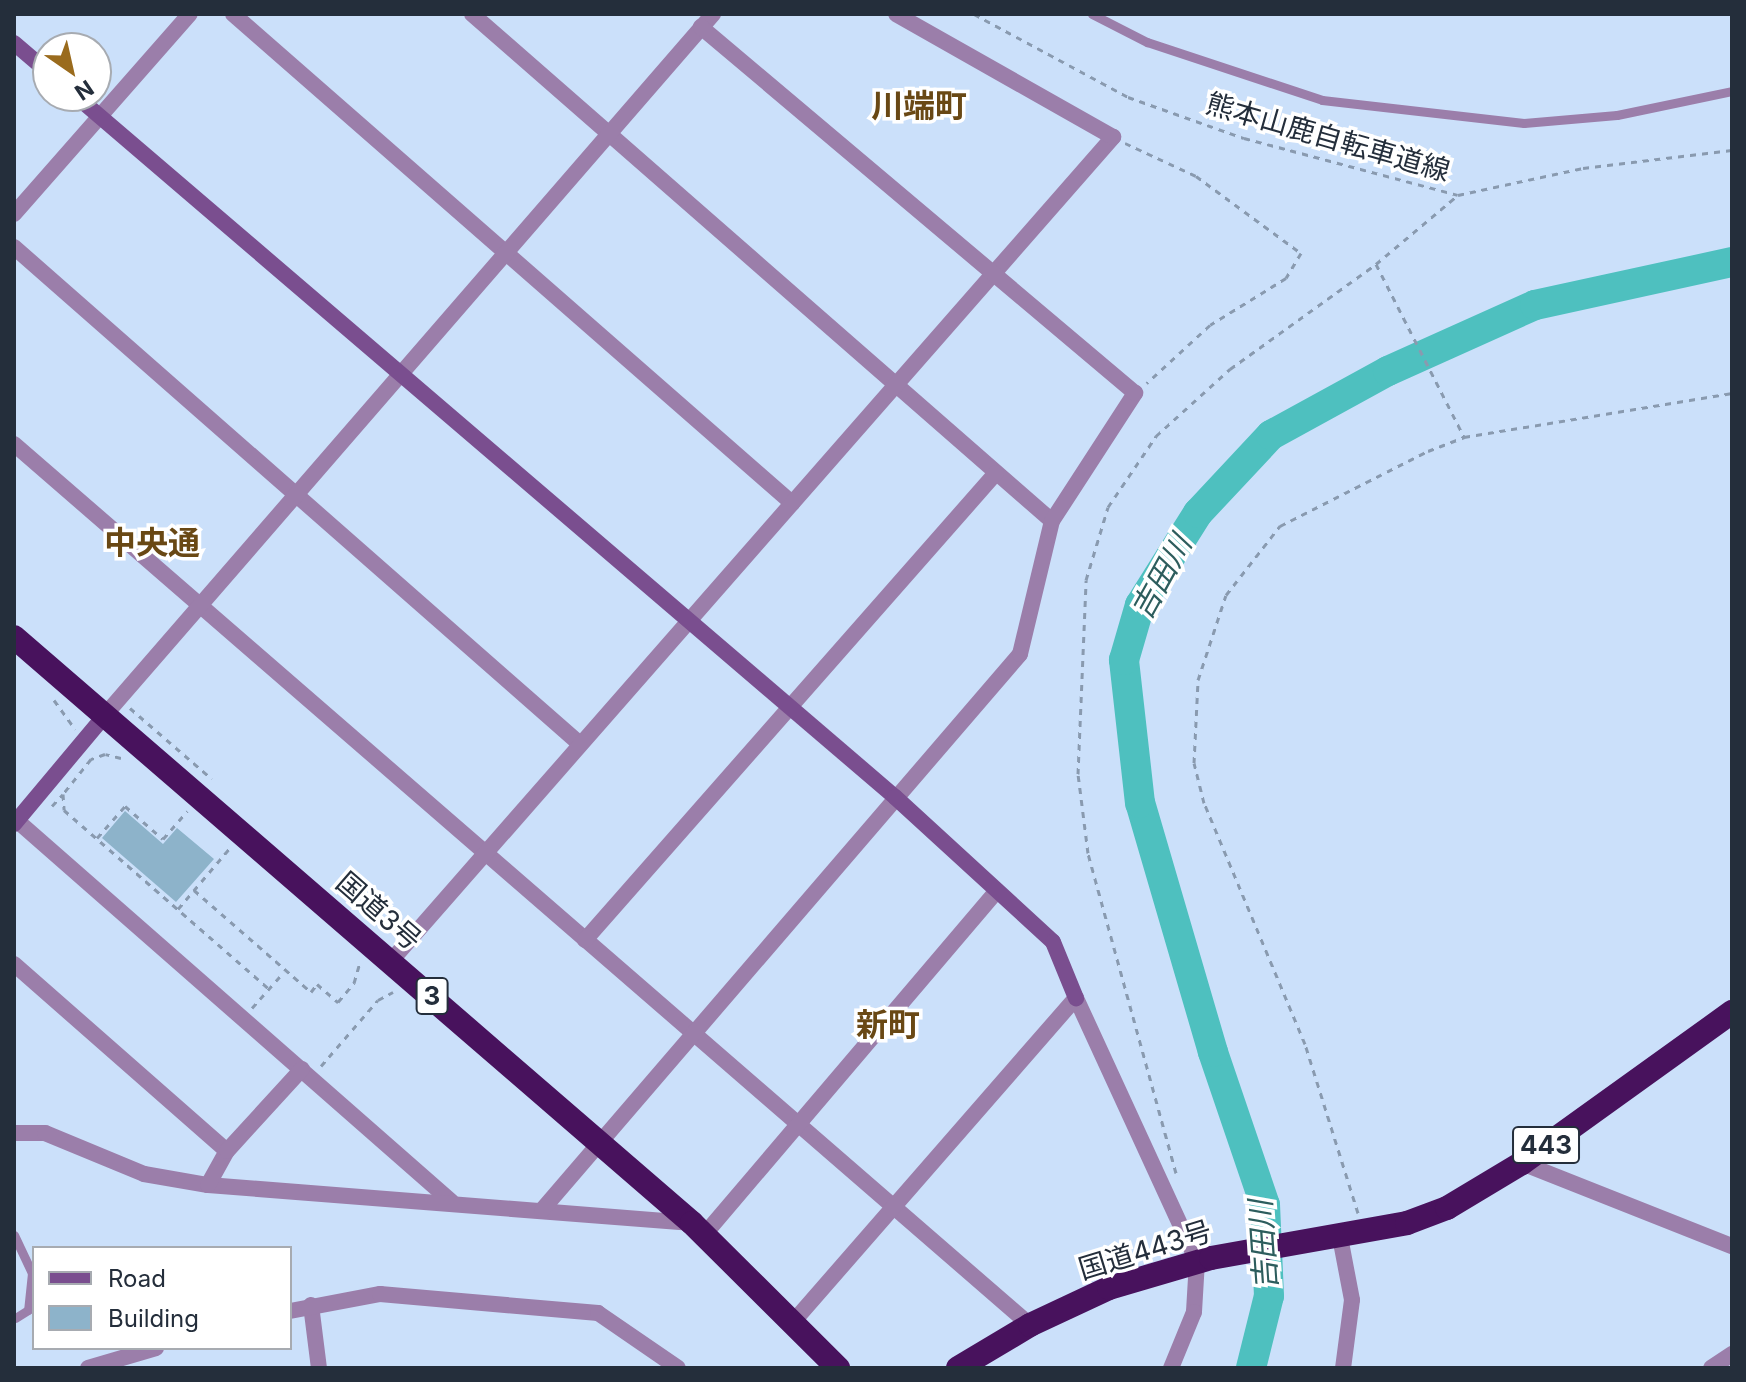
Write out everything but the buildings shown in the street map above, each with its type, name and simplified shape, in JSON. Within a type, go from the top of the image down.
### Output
[{"type":"highway","name":"国道3号","points":[[14,637],[105,715],[384,969],[600,1142],[698,1229],[838,1368]]},
{"type":"highway","name":"国道443号","points":[[958,1368],[1030,1325],[1109,1288],[1204,1259],[1352,1234],[1447,1208],[1522,1163],[1732,1012]]},
{"type":"street","points":[[14,214],[190,14]]},
{"type":"street","points":[[233,14],[792,503]]},
{"type":"street","points":[[472,14],[1052,521]]},
{"type":"street","points":[[452,1202],[251,1015],[15,821],[199,603],[713,14]]},
{"type":"street","points":[[384,969],[1113,137],[896,14]]},
{"type":"street","points":[[542,1210],[1020,654],[1052,521],[1135,393],[991,276],[701,27]]},
{"type":"street","points":[[14,43],[32,58]]},
{"type":"street","points":[[95,112],[895,797],[1053,942],[1076,998],[1204,1259],[1194,1312],[1171,1368]]},
{"type":"street","points":[[14,247],[580,744]]},
{"type":"street","points":[[14,444],[1030,1325]]},
{"type":"street","points":[[585,940],[996,473]]},
{"type":"street","points":[[14,1133],[45,1133],[144,1174],[208,1185],[542,1210],[698,1229],[799,1123],[997,891]]},
{"type":"street","points":[[14,964],[227,1151]]},
{"type":"street","points":[[794,1321],[1076,998]]},
{"type":"street","points":[[208,1185],[227,1151],[306,1064]]},
{"type":"street","points":[[1522,1163],[1732,1246]]},
{"type":"street","points":[[1343,1368],[1352,1300],[1352,1234]]},
{"type":"street","points":[[292,1310],[380,1294],[598,1313],[678,1368]]},
{"type":"street","points":[[311,1305],[319,1368]]},
{"type":"street","points":[[88,1368],[149,1350]]},
{"type":"street","points":[[1711,1368],[1732,1354]]},
{"type":"lane","points":[[1092,14],[1176,53],[1336,102],[1524,123],[1617,115],[1732,91]]},
{"type":"lane","points":[[14,1235],[32,1273],[28,1310],[15,1318]]},
{"type":"path","name":"熊本山鹿自転車道線","points":[[974,14],[1128,97],[1244,138],[1458,195]]},
{"type":"path","points":[[1113,137],[1196,176],[1301,253],[1286,278],[1210,325],[1135,393]]},
{"type":"path","points":[[1458,195],[1583,168],[1732,150]]},
{"type":"path","name":"熊本山鹿自転車道線","points":[[1177,1179],[1088,853],[1078,774],[1086,580],[1108,507],[1156,436],[1230,369],[1376,264],[1458,195]]},
{"type":"path","points":[[1376,264],[1464,437]]},
{"type":"path","points":[[1352,1234],[1305,1044],[1204,803],[1194,763],[1193,709],[1209,632],[1226,595],[1280,526],[1355,484],[1464,437],[1732,393]]},
{"type":"path","points":[[52,696],[65,721],[85,738],[105,754],[129,760]]},
{"type":"path","points":[[105,754],[91,759],[63,794],[64,810],[269,989]]},
{"type":"path","points":[[179,800],[200,818]]},
{"type":"path","points":[[97,839],[125,806],[163,839],[189,809]]},
{"type":"path","points":[[221,836],[243,855]]},
{"type":"path","points":[[178,909],[232,845]]},
{"type":"path","points":[[194,890],[311,992],[317,984],[338,1002],[359,974],[359,955],[384,969],[399,989],[378,1000],[320,1067],[306,1064]]},
{"type":"path","points":[[239,999],[251,1015],[285,970]]},
{"type":"waterway","name":"吉田川","points":[[1251,1368],[1269,1296],[1265,1205],[1213,1052],[1140,803],[1124,660],[1140,605],[1198,513],[1271,435],[1388,371],[1535,305],[1732,262]]},
{"type":"district","name":"川端町","points":[[919,106]]},
{"type":"district","name":"中央通","points":[[152,543]]},
{"type":"district","name":"新町","points":[[888,1025]]}]
